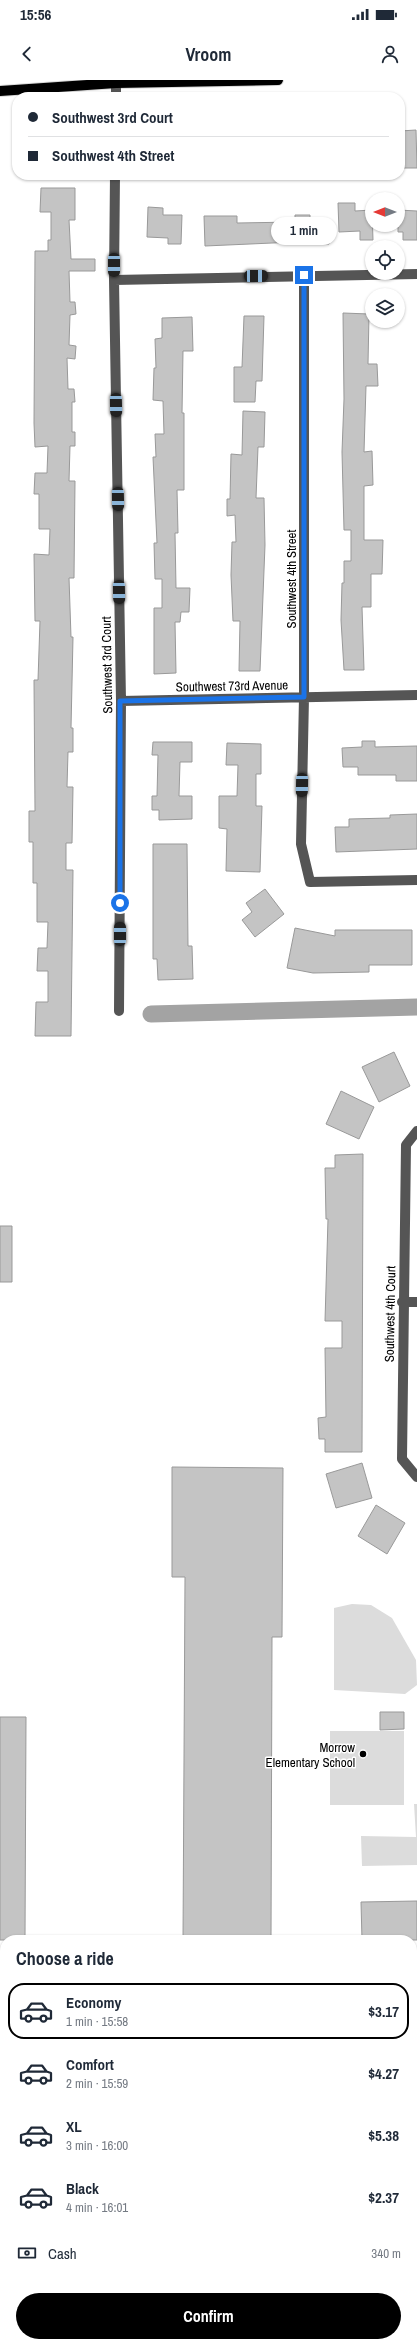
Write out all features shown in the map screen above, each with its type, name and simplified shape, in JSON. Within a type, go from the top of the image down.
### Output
[{"type":"main road","points":[[0,91],[116,83],[278,80]]},
{"type":"street","points":[[116,83],[116,92]]},
{"type":"street","name":"Southwest 3rd Court","points":[[115,180],[114,280],[120,701],[119,1011]]},
{"type":"street","points":[[114,280],[304,275],[417,274]]},
{"type":"street","name":"Southwest 4th Street","points":[[304,275],[304,697],[301,844],[310,882],[417,880]]},
{"type":"street","name":"Southwest 73rd Avenue","points":[[120,701],[417,695]]},
{"type":"street","name":"Southwest 4th Court","points":[[417,1131],[406,1144],[402,1302],[402,1459],[417,1477]]},
{"type":"street","points":[[402,1302],[417,1302]]},
{"type":"shaded area","points":[[352,1604],[371,1605],[392,1618],[416,1660],[417,1685],[405,1694],[334,1690],[334,1608]]},
{"type":"shaded area","points":[[330,1731],[404,1731],[404,1805],[330,1805]]},
{"type":"shaded area","points":[[414,1804],[417,1804],[417,1865],[362,1866],[361,1836],[416,1837]]},
{"type":"building","points":[[416,130],[417,168],[405,168],[405,131]]},
{"type":"building","points":[[41,188],[75,188],[75,220],[69,220],[71,259],[95,259],[95,271],[69,271],[70,302],[75,302],[76,314],[70,315],[69,345],[76,346],[75,359],[67,358],[68,389],[74,389],[75,402],[72,402],[72,432],[75,432],[75,446],[70,446],[69,481],[75,481],[74,578],[69,578],[71,637],[73,637],[71,728],[73,728],[73,752],[68,752],[67,787],[73,787],[72,843],[66,843],[66,870],[73,870],[71,1036],[35,1036],[36,1002],[48,1002],[48,971],[37,971],[38,948],[47,948],[48,922],[37,922],[37,883],[33,883],[33,842],[29,842],[29,811],[35,811],[34,680],[38,680],[40,621],[35,621],[34,554],[49,555],[50,529],[39,529],[39,494],[34,494],[35,473],[47,473],[48,446],[35,447],[34,423],[35,251],[48,251],[48,240],[51,240],[51,212],[40,212]]},
{"type":"building","points":[[338,203],[355,203],[355,211],[365,210],[365,232],[373,232],[373,240],[360,240],[360,231],[339,232]]},
{"type":"building","points":[[148,207],[163,208],[163,215],[182,215],[181,244],[168,244],[168,238],[147,237]]},
{"type":"building","points":[[405,210],[417,211],[417,240],[403,240],[403,232],[405,232]]},
{"type":"building","points":[[295,215],[310,215],[310,223],[329,222],[329,244],[295,244],[295,242],[205,246],[204,216],[237,216],[237,223],[295,222]]},
{"type":"building","points":[[343,313],[365,314],[365,328],[369,328],[368,364],[377,364],[378,386],[366,386],[364,452],[372,451],[373,485],[364,486],[364,540],[383,540],[382,574],[371,574],[371,607],[362,607],[364,670],[344,670],[341,620],[342,583],[344,583],[344,561],[351,561],[351,530],[344,530],[342,452],[344,399]]},
{"type":"building","points":[[244,316],[264,316],[262,381],[256,381],[255,402],[234,402],[234,367],[242,367]]},
{"type":"building","points":[[192,317],[193,351],[183,351],[182,413],[184,413],[184,490],[177,490],[178,533],[175,533],[176,588],[190,588],[189,612],[181,612],[180,622],[175,622],[176,673],[154,674],[154,608],[162,608],[162,579],[155,579],[154,543],[157,543],[153,457],[156,457],[155,434],[164,434],[163,401],[153,400],[154,368],[156,368],[155,339],[162,338],[162,318]]},
{"type":"building","points":[[243,411],[265,412],[264,447],[258,447],[256,498],[264,498],[265,545],[260,671],[239,671],[240,621],[233,621],[231,575],[232,542],[236,542],[235,515],[227,516],[227,499],[230,499],[231,454],[242,455]]},
{"type":"building","points":[[362,741],[375,741],[375,747],[417,746],[417,781],[396,781],[396,775],[358,775],[358,767],[343,767],[342,748],[362,747]]},
{"type":"building","points":[[153,742],[192,742],[192,762],[180,762],[179,796],[192,796],[192,819],[159,820],[159,810],[152,810],[152,796],[157,796],[158,755],[152,755]]},
{"type":"building","points":[[227,743],[261,744],[261,774],[256,774],[256,806],[262,806],[260,872],[226,871],[227,829],[219,828],[219,796],[237,796],[238,765],[226,765]]},
{"type":"building","points":[[417,814],[417,849],[336,852],[335,827],[349,827],[349,819],[390,818],[390,815]]},
{"type":"building","points":[[153,844],[187,844],[188,946],[192,946],[193,979],[158,980],[157,959],[153,959]]},
{"type":"building","points":[[265,889],[284,914],[255,937],[242,920],[252,912],[246,903]]},
{"type":"building","points":[[295,928],[335,936],[335,930],[412,930],[412,965],[369,965],[369,972],[313,973],[287,968]]},
{"type":"building","points":[[394,1052],[410,1086],[379,1102],[362,1067]]},
{"type":"building","points":[[341,1091],[374,1107],[359,1139],[326,1124]]},
{"type":"building","points":[[363,1154],[362,1452],[325,1452],[325,1439],[319,1439],[318,1418],[326,1417],[325,1348],[342,1348],[342,1321],[325,1321],[328,1219],[326,1219],[325,1168],[335,1168],[335,1155]]},
{"type":"building","points":[[0,1226],[12,1226],[12,1282],[0,1282]]},
{"type":"building","points":[[362,1463],[372,1498],[336,1508],[326,1474]]},
{"type":"building","points":[[172,1467],[283,1468],[282,1637],[272,1637],[271,1935],[183,1935],[185,1577],[172,1577]]},
{"type":"building","points":[[376,1505],[405,1523],[387,1554],[358,1536]]},
{"type":"building","points":[[380,1712],[404,1712],[404,1729],[380,1730]]},
{"type":"building","points":[[0,1717],[26,1717],[25,1935],[0,1935]]},
{"type":"building","points":[[417,1901],[417,1935],[362,1935],[361,1902]]},
{"type":"waterway","points":[[151,1014],[417,1007]]},
{"type":"place","name":"Morrow Elementary School","points":[[363,1754]]},
{"type":"route","points":[[120,903],[120,701],[304,697],[304,275]]}]
